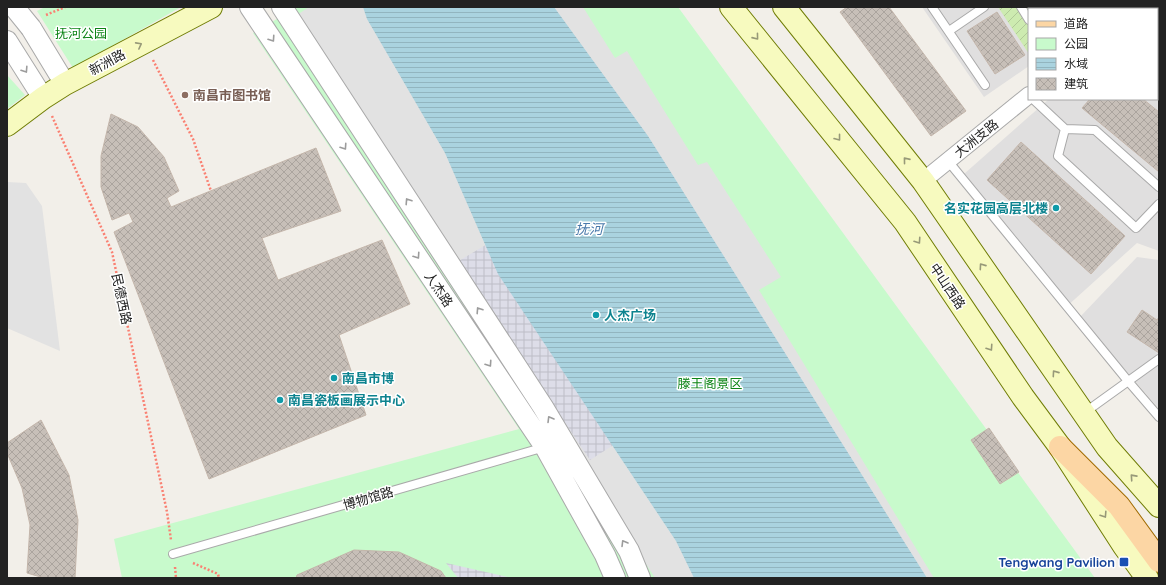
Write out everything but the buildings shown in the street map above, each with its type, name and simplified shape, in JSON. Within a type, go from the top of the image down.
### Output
[{"type":"main road","name":"新洲路","points":[[7,126],[43,98],[65,84],[211,7]]},
{"type":"main road","name":"中山西路","points":[[731,7],[905,222],[1019,391],[1060,447],[1124,546],[1147,578]]},
{"type":"main road","points":[[784,7],[923,181],[1107,447],[1159,506]]},
{"type":"main road","points":[[1060,447],[1120,506],[1159,561]]},
{"type":"street","points":[[14,7],[31,28],[65,84]]},
{"type":"street","name":"人杰路","points":[[250,7],[629,551],[640,578]]},
{"type":"street","name":"人杰路","points":[[282,7],[543,407],[554,445],[615,578]]},
{"type":"street","points":[[7,41],[43,98]]},
{"type":"street","name":"大洲支路","points":[[923,181],[1028,96]]},
{"type":"lane","points":[[932,7],[985,85]]},
{"type":"lane","points":[[949,31],[984,7]]},
{"type":"lane","points":[[1020,7],[1028,19]]},
{"type":"lane","points":[[1034,100],[1065,129],[1095,130],[1159,187]]},
{"type":"lane","points":[[1065,129],[1058,156],[1136,228],[1159,204]]},
{"type":"lane","points":[[948,161],[1159,417]]},
{"type":"lane","points":[[1084,413],[1159,359]]},
{"type":"lane","name":"博物馆路","points":[[173,554],[554,445]]},
{"type":"path","points":[[144,42],[193,139],[210,191]]},
{"type":"path","name":"民德西路","points":[[43,98],[112,252],[167,512],[176,578]]},
{"type":"path","points":[[173,554],[218,574],[219,578]]},
{"type":"shaded area","name":"抚河","points":[[309,7],[583,7],[615,58],[627,51],[698,165],[707,162],[781,277],[759,290],[934,578],[655,578],[444,249],[297,15]]},
{"type":"shaded area","points":[[922,7],[1099,8],[1028,8],[1028,67],[984,97]]},
{"type":"shaded area","points":[[1158,67],[1159,68],[1159,251],[1137,243],[1065,308],[964,174],[1048,100],[1158,100]]},
{"type":"shaded area","name":"人杰广场","points":[[608,172],[734,368],[590,460],[457,262]]},
{"type":"shaded area","points":[[7,182],[26,183],[42,206],[60,351],[7,328]]},
{"type":"shaded area","points":[[1137,257],[1159,260],[1159,409],[1080,317]]},
{"type":"shaded area","points":[[446,563],[512,578],[458,578]]},
{"type":"green space","name":"抚河公园","points":[[45,7],[181,7],[73,68],[37,11]]},
{"type":"green space","name":"滕王阁景区","points":[[297,7],[678,7],[1095,578],[122,578],[114,539],[519,429],[253,33]]},
{"type":"green space","points":[[998,7],[1033,7],[1028,8],[1028,52]]},
{"type":"green space","points":[[7,75],[25,95],[7,109]]},
{"type":"water","name":"抚河","points":[[363,7],[554,7],[648,136],[927,578],[694,578],[676,541],[498,274],[445,153],[367,19]]},
{"type":"place","name":"南昌市图书馆","points":[[185,95]]},
{"type":"place","name":"名实花园高层北楼","points":[[1056,208]]},
{"type":"place","name":"人杰广场","points":[[596,315]]},
{"type":"place","name":"南昌市博","points":[[334,378]]},
{"type":"place","name":"南昌瓷板画展示中心","points":[[280,400]]},
{"type":"place","name":"Tengwang Pavilion","points":[[1124,562]]}]
